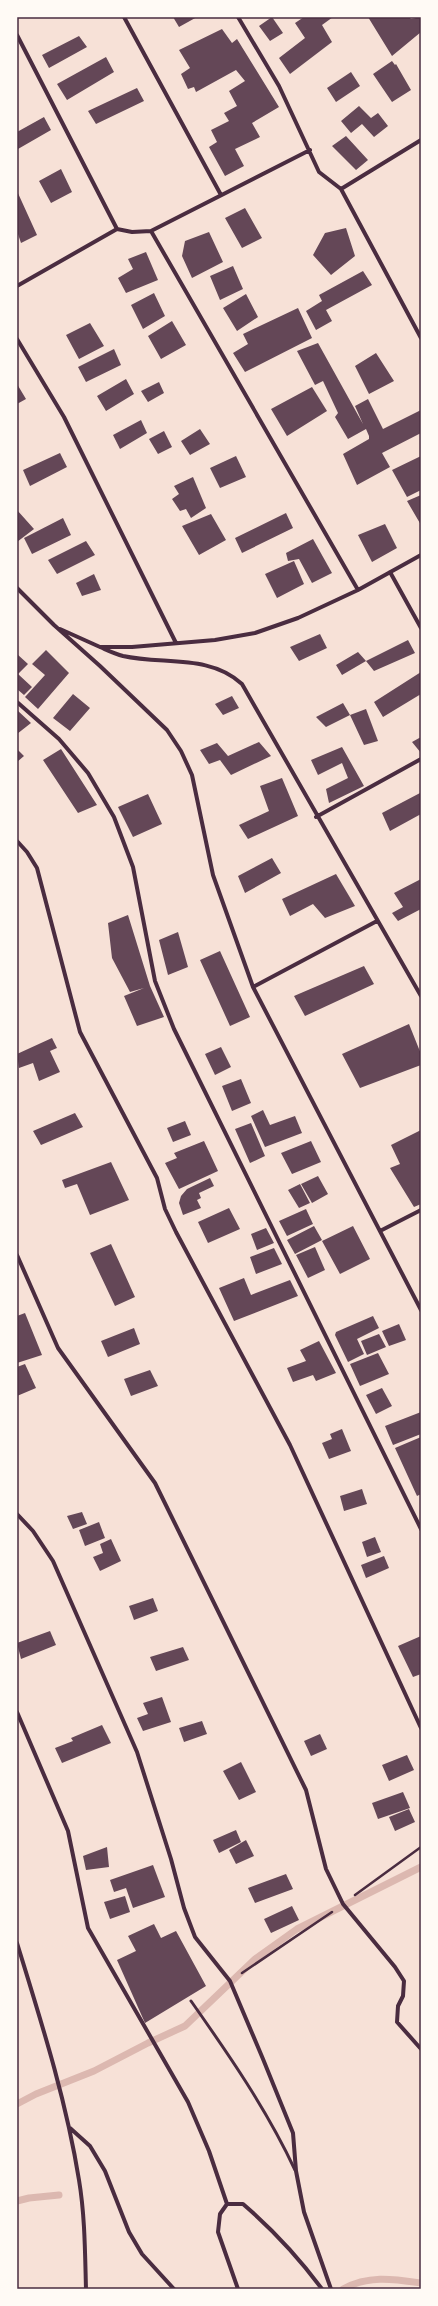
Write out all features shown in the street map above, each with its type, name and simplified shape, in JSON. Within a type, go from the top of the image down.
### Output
[{"type":"street","points":[[124,17],[221,195]]},
{"type":"street","points":[[238,17],[279,86],[319,172],[341,189],[421,338]]},
{"type":"street","points":[[17,35],[117,228]]},
{"type":"street","points":[[341,189],[421,140]]},
{"type":"street","points":[[17,286],[117,228],[132,232],[151,231],[310,150]]},
{"type":"street","points":[[151,231],[358,590]]},
{"type":"street","points":[[17,339],[64,417],[176,643]]},
{"type":"street","points":[[100,647],[132,647],[214,640],[255,633],[298,618],[358,590],[421,555]]},
{"type":"street","points":[[390,572],[421,628]]},
{"type":"street","points":[[17,588],[54,625],[100,666],[167,730],[181,752],[192,775],[213,875],[253,987],[421,1310]]},
{"type":"street","points":[[54,625],[100,647],[124,656],[178,661],[217,668],[232,674],[242,684],[316,817],[421,996]]},
{"type":"street","points":[[17,702],[64,745],[88,773],[114,817],[133,867],[155,981],[174,1029],[421,1528]]},
{"type":"street","points":[[316,817],[421,759]]},
{"type":"street","points":[[17,841],[38,868],[80,1032],[157,1178],[165,1209],[176,1232],[290,1445],[421,1728]]},
{"type":"street","points":[[253,987],[377,920]]},
{"type":"street","points":[[380,1231],[421,1210]]},
{"type":"street","points":[[17,1255],[58,1348],[155,1483],[306,1790],[326,1869],[342,1904],[395,1967],[404,1981],[403,1996],[398,2006],[397,2022],[421,2049]]},
{"type":"street","points":[[17,1514],[33,1531],[53,1561],[137,1752],[171,1859],[184,1908],[195,1937],[230,1981],[293,2133],[296,2171],[304,2212],[331,2289]]},
{"type":"street","points":[[17,1712],[68,1831],[88,1928],[188,2102],[210,2151],[227,2204]]},
{"type":"street","points":[[17,1943],[55,2069],[70,2127],[80,2182],[86,2289]]},
{"type":"street","points":[[70,2127],[90,2146],[105,2171],[129,2232],[142,2254],[174,2289]]},
{"type":"street","points":[[227,2204],[220,2214],[218,2232],[238,2289]]},
{"type":"street","points":[[227,2204],[243,2204],[258,2216],[309,2271],[322,2289]]},
{"type":"lane","points":[[191,2001],[222,2045],[278,2136],[296,2171]]},
{"type":"path","points":[[230,1981],[342,1904],[421,1847]]},
{"type":"building","points":[[173,17],[197,17],[179,27]]},
{"type":"building","points":[[272,17],[283,33],[270,41],[259,26]]},
{"type":"building","points":[[304,17],[333,17],[322,25],[332,42],[290,74],[279,58],[305,38],[295,23]]},
{"type":"building","points":[[368,17],[409,17],[411,19],[421,17],[421,32],[392,56]]},
{"type":"building","points":[[222,29],[232,43],[237,39],[279,107],[252,123],[260,137],[235,149],[244,166],[225,176],[209,147],[217,142],[211,130],[229,121],[224,113],[237,106],[229,91],[245,81],[236,70],[196,92],[194,87],[188,89],[181,74],[190,68],[179,50]]},
{"type":"building","points":[[79,36],[87,47],[49,68],[42,55]]},
{"type":"building","points":[[106,57],[114,72],[67,100],[57,84]]},
{"type":"building","points":[[392,61],[395,65],[396,64],[411,90],[392,102],[373,74]]},
{"type":"building","points":[[351,72],[360,86],[336,102],[327,88]]},
{"type":"building","points":[[137,88],[144,101],[96,124],[88,111]]},
{"type":"building","points":[[359,106],[371,118],[378,113],[388,126],[374,137],[362,124],[351,133],[341,121]]},
{"type":"building","points":[[44,117],[51,130],[18,149],[17,132]]},
{"type":"building","points":[[346,136],[368,160],[356,170],[332,146]]},
{"type":"building","points":[[61,169],[72,192],[51,203],[39,181]]},
{"type":"building","points":[[17,191],[37,235],[21,243],[17,231]]},
{"type":"building","points":[[245,208],[262,238],[242,248],[225,218]]},
{"type":"building","points":[[346,228],[355,256],[331,275],[313,255],[325,233]]},
{"type":"building","points":[[209,232],[223,262],[192,278],[182,256],[185,241]]},
{"type":"building","points":[[146,252],[158,280],[126,293],[118,278],[133,269],[128,259]]},
{"type":"building","points":[[233,266],[243,289],[220,300],[210,276]]},
{"type":"building","points":[[363,271],[372,285],[326,310],[332,321],[316,330],[306,311],[322,301],[319,295]]},
{"type":"building","points":[[154,293],[165,316],[143,329],[131,305]]},
{"type":"building","points":[[246,294],[258,317],[237,331],[223,308]]},
{"type":"building","points":[[298,308],[312,338],[245,372],[233,353],[248,344],[243,334]]},
{"type":"building","points":[[172,321],[186,345],[161,359],[148,336]]},
{"type":"building","points":[[90,323],[104,346],[79,359],[66,335]]},
{"type":"building","points":[[318,343],[363,424],[355,406],[368,399],[383,429],[421,410],[421,433],[382,453],[390,467],[357,485],[343,454],[369,439],[369,436],[366,429],[348,439],[335,417],[338,413],[323,381],[315,385],[297,351]]},
{"type":"building","points":[[114,349],[121,365],[86,382],[78,367]]},
{"type":"building","points":[[376,353],[394,381],[369,394],[355,366]]},
{"type":"building","points":[[126,379],[134,394],[106,411],[97,396]]},
{"type":"building","points":[[159,382],[164,393],[148,402],[141,391]]},
{"type":"building","points":[[17,384],[26,399],[17,404]]},
{"type":"building","points":[[312,387],[327,411],[287,436],[271,409]]},
{"type":"building","points":[[141,420],[147,433],[120,449],[113,435]]},
{"type":"building","points":[[200,429],[210,444],[190,455],[181,441]]},
{"type":"building","points":[[164,431],[172,447],[158,454],[149,439]]},
{"type":"building","points":[[60,453],[67,467],[30,486],[23,470]]},
{"type":"building","points":[[236,456],[246,477],[220,488],[210,468]]},
{"type":"building","points":[[421,456],[421,490],[407,497],[392,470]]},
{"type":"building","points":[[193,477],[206,508],[191,518],[186,509],[180,511],[172,499],[179,494],[174,486]]},
{"type":"building","points":[[421,495],[421,525],[407,501]]},
{"type":"building","points":[[17,510],[34,529],[17,542]]},
{"type":"building","points":[[286,513],[293,528],[242,553],[235,538]]},
{"type":"building","points":[[211,514],[226,540],[199,555],[182,526]]},
{"type":"building","points":[[63,518],[71,535],[32,554],[24,538]]},
{"type":"building","points":[[385,524],[397,548],[372,562],[358,535]]},
{"type":"building","points":[[313,539],[332,573],[312,583],[299,559],[288,561],[286,553]]},
{"type":"building","points":[[86,541],[95,555],[57,574],[48,560]]},
{"type":"building","points":[[294,561],[304,584],[277,598],[265,574]]},
{"type":"building","points":[[94,574],[101,590],[82,596],[76,583]]},
{"type":"building","points":[[320,634],[327,648],[299,661],[290,647]]},
{"type":"building","points":[[408,640],[415,653],[374,671],[366,661]]},
{"type":"building","points":[[46,650],[69,673],[38,709],[25,697],[45,675],[32,664]]},
{"type":"building","points":[[358,652],[366,661],[342,675],[336,665]]},
{"type":"building","points":[[17,654],[28,664],[18,674],[32,687],[24,695],[17,689]]},
{"type":"building","points":[[421,672],[421,694],[383,717],[374,702]]},
{"type":"building","points":[[73,694],[90,708],[70,731],[53,718]]},
{"type":"building","points":[[232,696],[239,708],[223,715],[215,704]]},
{"type":"building","points":[[343,703],[350,715],[326,727],[316,717]]},
{"type":"building","points":[[366,709],[378,741],[364,745],[350,715]]},
{"type":"building","points":[[17,710],[31,723],[17,734]]},
{"type":"building","points":[[421,737],[421,753],[412,742]]},
{"type":"building","points":[[259,742],[271,756],[231,775],[220,760],[209,764],[200,750],[217,743],[228,756]]},
{"type":"building","points":[[342,747],[364,786],[329,803],[326,789],[348,778],[342,763],[318,775],[311,760]]},
{"type":"building","points":[[17,749],[24,756],[17,762]]},
{"type":"building","points":[[61,749],[97,805],[78,813],[43,760]]},
{"type":"building","points":[[282,778],[298,816],[248,839],[239,825],[269,811],[260,786]]},
{"type":"building","points":[[420,793],[421,814],[390,831],[382,813]]},
{"type":"building","points":[[148,794],[162,824],[133,837],[118,807]]},
{"type":"building","points":[[272,858],[281,873],[245,893],[238,876]]},
{"type":"building","points":[[336,874],[355,906],[325,918],[313,904],[290,916],[282,899]]},
{"type":"building","points":[[421,879],[421,909],[398,921],[392,913],[403,907],[394,893]]},
{"type":"building","points":[[128,915],[150,986],[164,1017],[137,1026],[124,996],[144,988],[130,992],[112,958],[108,923]]},
{"type":"building","points":[[178,932],[188,967],[168,975],[159,940]]},
{"type":"building","points":[[220,951],[250,1017],[230,1026],[200,960]]},
{"type":"building","points":[[364,966],[374,984],[305,1016],[294,996]]},
{"type":"building","points":[[409,1024],[421,1054],[421,1065],[360,1088],[342,1054]]},
{"type":"building","points":[[52,1038],[57,1048],[50,1051],[60,1072],[39,1081],[33,1063],[19,1068],[17,1054]]},
{"type":"building","points":[[221,1047],[231,1067],[215,1075],[205,1054]]},
{"type":"building","points":[[241,1079],[251,1103],[232,1111],[222,1086]]},
{"type":"building","points":[[263,1110],[270,1125],[295,1116],[302,1133],[265,1147],[251,1116]]},
{"type":"building","points":[[75,1113],[83,1127],[41,1145],[33,1131]]},
{"type":"building","points":[[185,1121],[191,1135],[173,1142],[167,1128]]},
{"type":"building","points":[[251,1123],[265,1156],[250,1163],[235,1129]]},
{"type":"building","points":[[421,1130],[421,1204],[414,1207],[390,1168],[400,1164],[391,1145]]},
{"type":"building","points":[[204,1141],[218,1171],[179,1189],[165,1163],[177,1158],[174,1153]]},
{"type":"building","points":[[311,1141],[321,1162],[292,1174],[281,1153]]},
{"type":"building","points":[[111,1162],[129,1200],[90,1215],[77,1184],[65,1188],[62,1180]]},
{"type":"building","points":[[318,1176],[328,1194],[312,1203],[301,1184]]},
{"type":"building","points":[[210,1178],[214,1186],[199,1193],[201,1198],[197,1200],[201,1208],[183,1215],[179,1203],[181,1196],[187,1189]]},
{"type":"building","points":[[300,1184],[310,1203],[299,1208],[288,1190]]},
{"type":"building","points":[[229,1208],[240,1229],[208,1243],[198,1222]]},
{"type":"building","points":[[306,1209],[313,1224],[287,1236],[279,1221]]},
{"type":"building","points":[[314,1226],[322,1240],[295,1254],[287,1240]]},
{"type":"building","points":[[353,1226],[370,1259],[340,1274],[322,1241]]},
{"type":"building","points":[[266,1228],[274,1243],[257,1250],[251,1234]]},
{"type":"building","points":[[111,1244],[135,1297],[115,1306],[90,1253]]},
{"type":"building","points":[[315,1247],[325,1270],[308,1278],[296,1255]]},
{"type":"building","points":[[274,1248],[282,1264],[256,1274],[250,1257]]},
{"type":"building","points":[[244,1278],[251,1295],[290,1280],[298,1296],[234,1321],[219,1288]]},
{"type":"building","points":[[25,1313],[42,1355],[17,1363],[17,1316]]},
{"type":"building","points":[[373,1316],[379,1328],[357,1339],[364,1354],[348,1362],[335,1335],[336,1332]]},
{"type":"building","points":[[399,1324],[406,1340],[389,1346],[382,1331]]},
{"type":"building","points":[[134,1328],[140,1344],[108,1357],[101,1341]]},
{"type":"building","points":[[379,1334],[386,1347],[367,1355],[361,1341]]},
{"type":"building","points":[[319,1341],[336,1373],[316,1381],[313,1375],[293,1382],[287,1368],[306,1361],[300,1350]]},
{"type":"building","points":[[378,1353],[389,1374],[360,1386],[350,1364]]},
{"type":"building","points":[[25,1364],[36,1388],[17,1396],[17,1367]]},
{"type":"building","points":[[150,1370],[158,1386],[131,1396],[124,1379]]},
{"type":"building","points":[[382,1388],[392,1406],[376,1414],[366,1395]]},
{"type":"building","points":[[421,1412],[421,1434],[393,1445],[385,1426]]},
{"type":"building","points":[[342,1429],[351,1451],[329,1459],[322,1443],[332,1439],[330,1434]]},
{"type":"building","points":[[421,1437],[421,1494],[417,1496],[395,1448]]},
{"type":"building","points":[[362,1489],[367,1504],[344,1511],[340,1496]]},
{"type":"building","points":[[82,1512],[87,1524],[73,1529],[67,1516]]},
{"type":"building","points":[[99,1522],[105,1538],[85,1546],[79,1530]]},
{"type":"building","points":[[375,1537],[381,1552],[367,1557],[362,1542]]},
{"type":"building","points":[[111,1539],[121,1561],[100,1571],[93,1557],[103,1553],[100,1544]]},
{"type":"building","points":[[384,1556],[389,1568],[366,1578],[361,1565]]},
{"type":"building","points":[[153,1598],[158,1611],[134,1620],[129,1606]]},
{"type":"building","points":[[50,1631],[56,1645],[21,1659],[17,1643]]},
{"type":"building","points":[[421,1636],[421,1674],[413,1677],[398,1646]]},
{"type":"building","points":[[183,1647],[189,1660],[156,1671],[150,1657]]},
{"type":"building","points":[[162,1697],[171,1722],[143,1731],[137,1718],[148,1714],[143,1703]]},
{"type":"building","points":[[202,1721],[207,1734],[184,1742],[179,1728]]},
{"type":"building","points":[[102,1725],[111,1743],[62,1763],[55,1748],[73,1741],[71,1738]]},
{"type":"building","points":[[320,1734],[327,1749],[311,1756],[304,1741]]},
{"type":"building","points":[[407,1755],[414,1770],[389,1781],[382,1765]]},
{"type":"building","points":[[241,1762],[256,1792],[239,1800],[223,1771]]},
{"type":"building","points":[[403,1792],[410,1808],[378,1819],[372,1803]]},
{"type":"building","points":[[409,1809],[415,1822],[395,1831],[389,1817]]},
{"type":"building","points":[[236,1830],[241,1842],[219,1853],[213,1840]]},
{"type":"building","points":[[246,1840],[254,1856],[236,1864],[229,1850]]},
{"type":"building","points":[[107,1847],[109,1867],[86,1870],[83,1856]]},
{"type":"building","points":[[153,1865],[165,1897],[133,1908],[126,1888],[114,1892],[110,1880]]},
{"type":"building","points":[[286,1874],[293,1889],[255,1903],[248,1888]]},
{"type":"building","points":[[125,1896],[130,1912],[110,1919],[104,1902]]},
{"type":"building","points":[[292,1906],[299,1920],[271,1933],[264,1919]]},
{"type":"building","points":[[154,1924],[161,1938],[176,1931],[206,1986],[145,2023],[117,1960],[136,1951],[128,1936]]},
{"type":"waterway","points":[[17,2104],[36,2094],[94,2071],[185,2026],[255,1959],[297,1929],[421,1867]]},
{"type":"waterway","points":[[17,2201],[29,2198],[59,2195]]},
{"type":"waterway","points":[[343,2289],[362,2282],[381,2279],[421,2283]]}]
